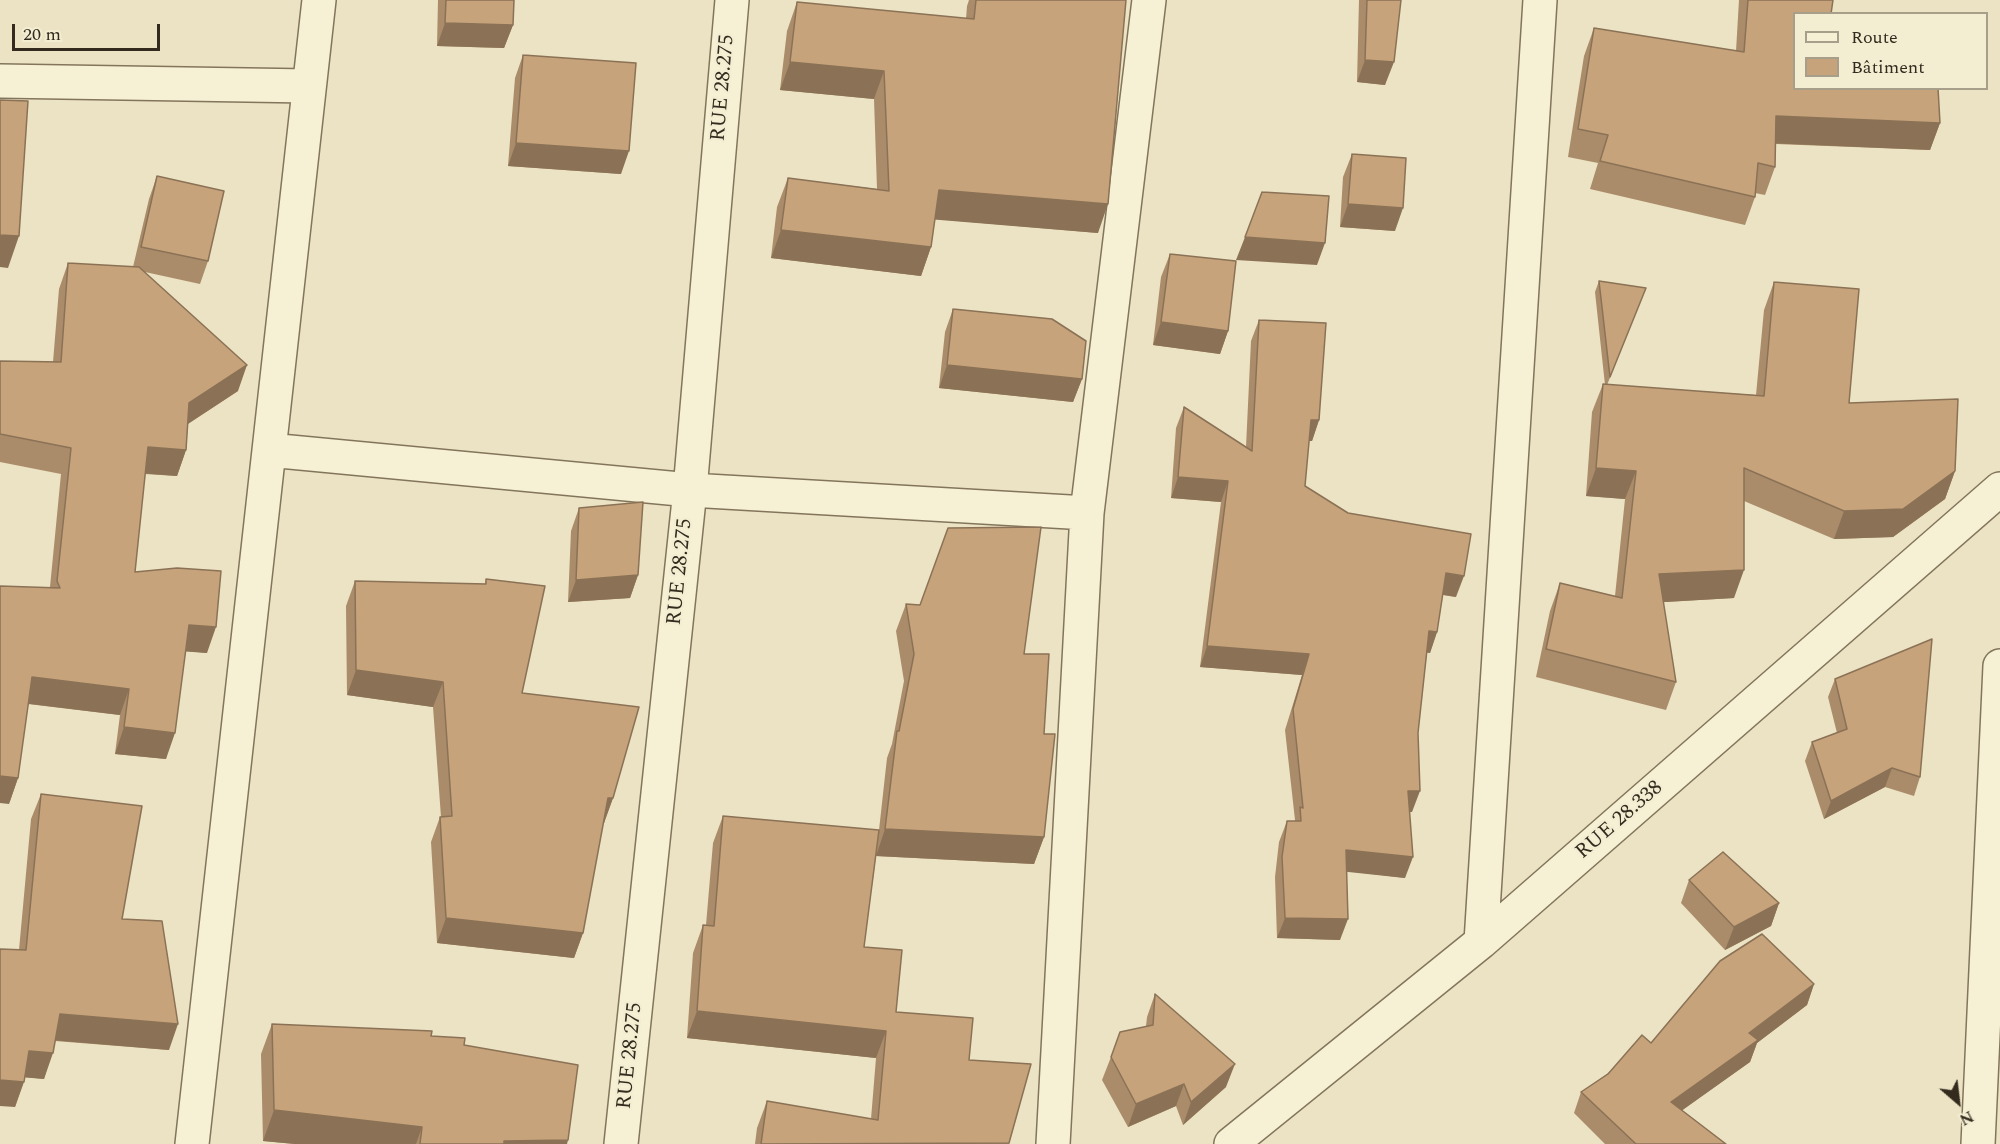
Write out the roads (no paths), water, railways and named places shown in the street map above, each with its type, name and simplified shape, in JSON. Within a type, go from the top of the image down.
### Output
[{"type":"street","points":[[192,1144],[319,0]]},
{"type":"street","name":"RUE 28.275","points":[[621,1144],[690,490],[732,0]]},
{"type":"street","points":[[1053,1144],[1087,513],[1149,0]]},
{"type":"street","points":[[1481,942],[1540,0]]},
{"type":"street","points":[[0,81],[309,86]]},
{"type":"street","points":[[269,450],[690,490],[1087,513]]},
{"type":"street","name":"RUE 28.338","points":[[1231,1144],[1481,942],[2000,489]]},
{"type":"street","points":[[1978,1144],[2000,666]]},
{"type":"street","points":[[1992,1144],[2000,1137]]}]
